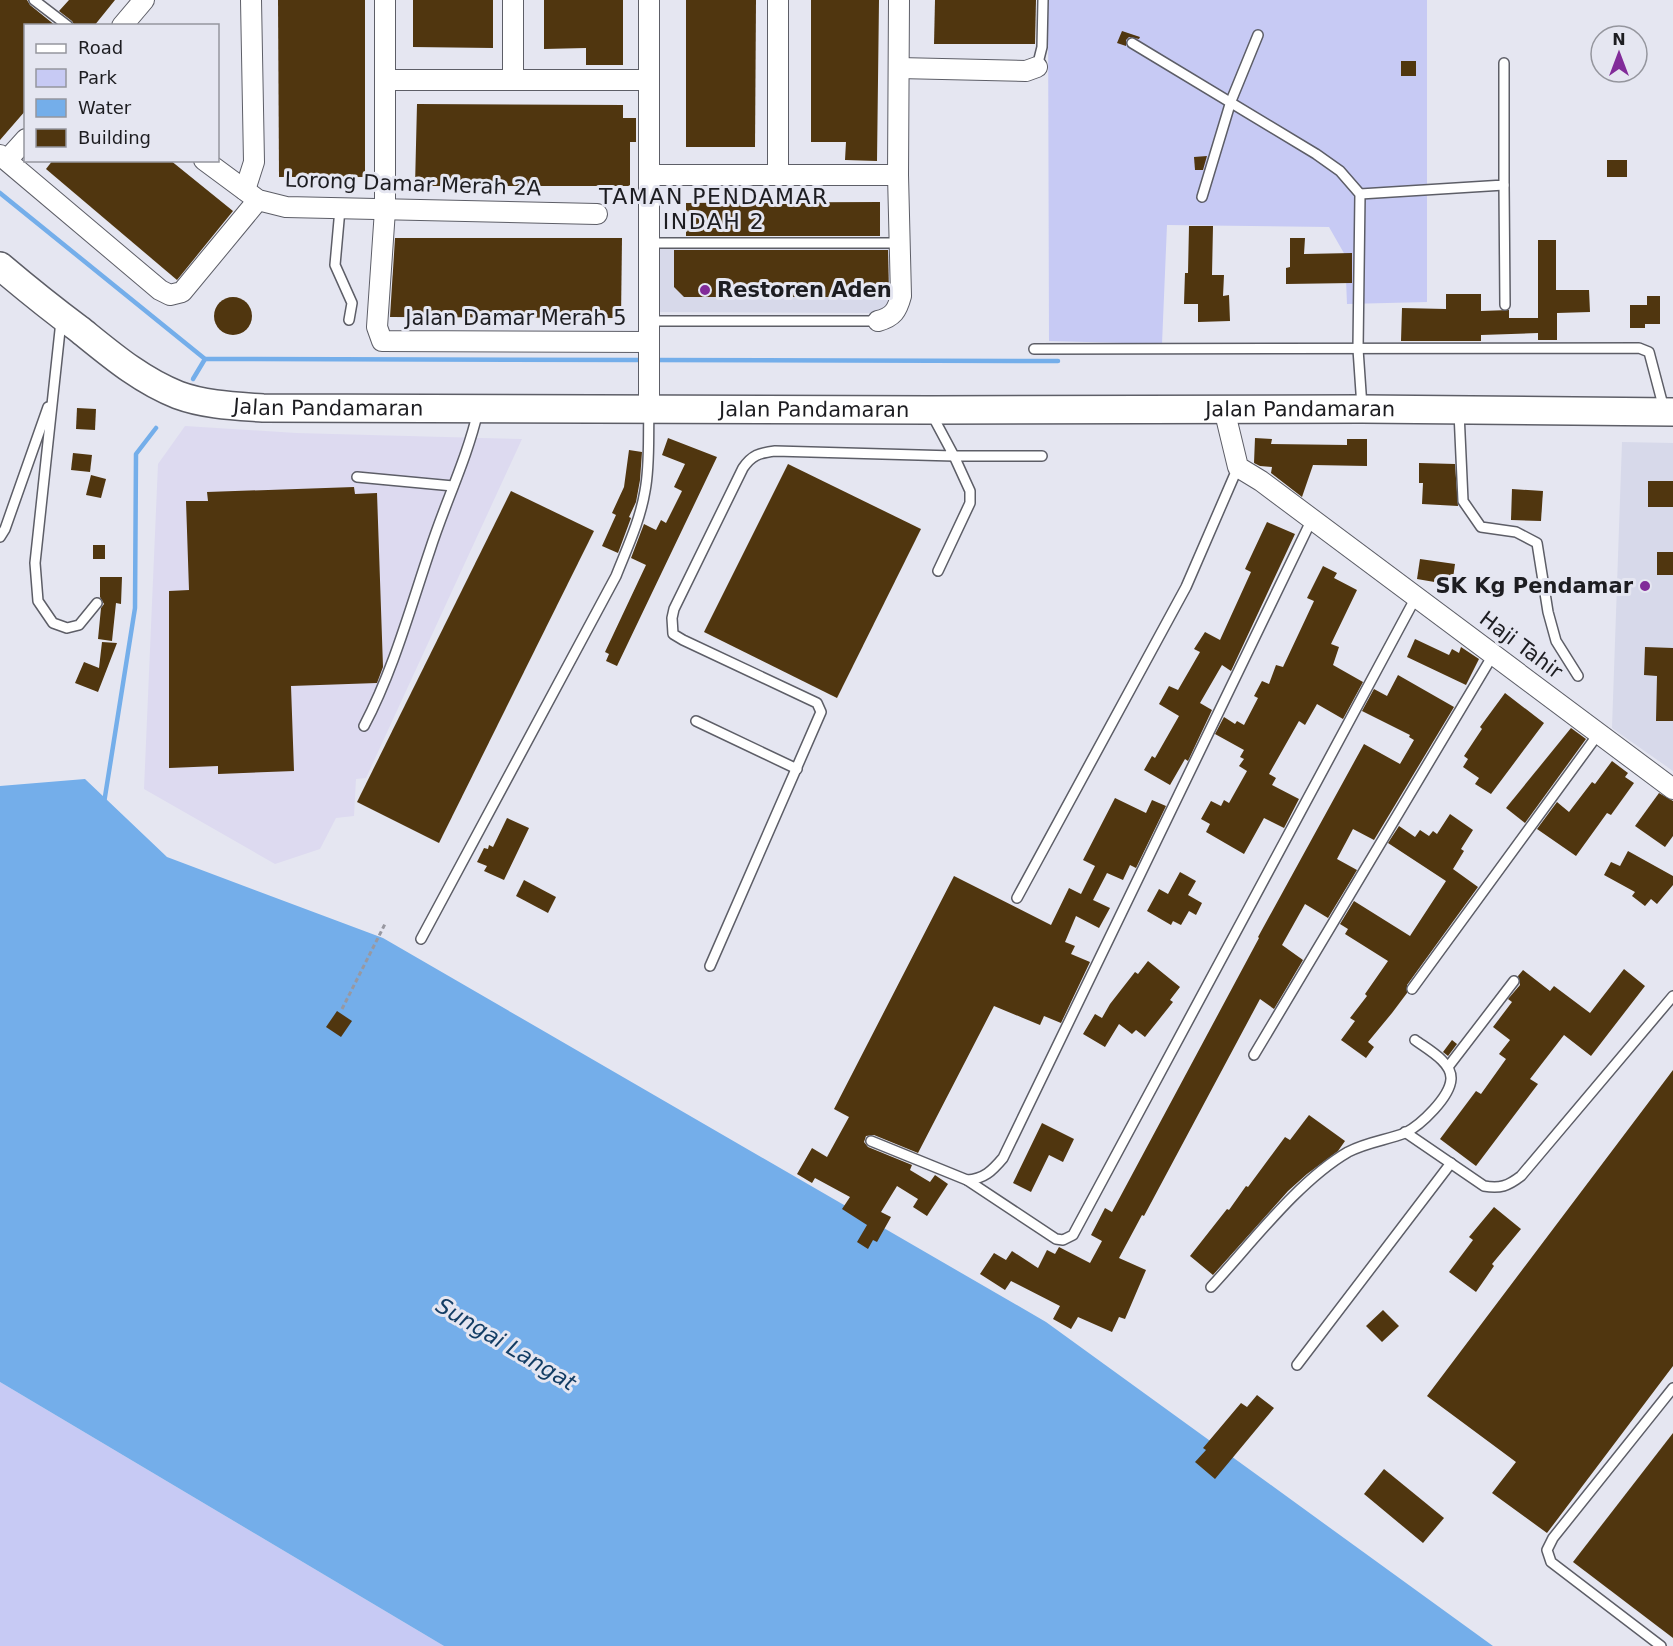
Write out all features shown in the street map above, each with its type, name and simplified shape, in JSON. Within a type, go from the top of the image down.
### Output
[{"type":"main road","name":"Jalan Pandamaran","points":[[0,266],[129,369],[154,384],[179,395],[204,402],[263,408],[1362,409],[1669,412]]},
{"type":"street","points":[[124,24],[144,0]]},
{"type":"street","points":[[24,141],[4,158],[160,290],[170,295],[182,292],[252,195],[254,162],[251,0]]},
{"type":"street","points":[[385,0],[385,210]]},
{"type":"street","points":[[513,0],[513,80]]},
{"type":"street","points":[[649,0],[649,409]]},
{"type":"street","points":[[777,0],[777,175]]},
{"type":"street","points":[[878,321],[890,318],[898,309],[900,296],[899,0]]},
{"type":"street","points":[[899,68],[1026,71],[1037,67]]},
{"type":"street","points":[[385,80],[649,80]]},
{"type":"street","name":"Lorong Damar Merah 2A","points":[[207,162],[252,195],[286,207],[597,214]]},
{"type":"street","points":[[649,175],[898,175]]},
{"type":"street","name":"Jalan Damar Merah 5","points":[[385,210],[377,327],[382,341],[649,355]]},
{"type":"street","points":[[1224,410],[1238,468]]},
{"type":"street","name":"Haji Tahir","points":[[1238,468],[1261,481],[1673,789]]},
{"type":"lane","points":[[34,0],[65,24]]},
{"type":"lane","points":[[1037,67],[1042,47],[1042,0]]},
{"type":"lane","points":[[1202,197],[1231,101],[1258,35]]},
{"type":"lane","points":[[1132,43],[1316,154],[1340,171],[1352,182],[1360,194],[1358,349],[1362,409]]},
{"type":"lane","points":[[1504,63],[1505,305]]},
{"type":"lane","points":[[1360,194],[1504,185]]},
{"type":"lane","points":[[340,208],[335,265],[352,303],[349,320]]},
{"type":"lane","points":[[649,243],[899,243]]},
{"type":"lane","points":[[61,316],[35,563],[38,601],[53,623],[68,628],[80,625],[97,603]]},
{"type":"lane","points":[[649,321],[878,321]]},
{"type":"lane","points":[[1034,349],[1639,348],[1649,351],[1669,412]]},
{"type":"lane","points":[[0,537],[5,530],[53,390]]},
{"type":"lane","points":[[364,726],[381,694],[472,436],[478,409]]},
{"type":"lane","points":[[421,939],[616,576],[634,531],[645,492],[649,409]]},
{"type":"lane","points":[[930,410],[970,491],[970,503],[938,571]]},
{"type":"lane","points":[[1459,410],[1462,501],[1481,527],[1516,532],[1537,543],[1548,612],[1556,641],[1578,676]]},
{"type":"lane","points":[[710,966],[821,712],[818,703],[673,634],[671,627],[674,609],[743,468],[751,457],[759,453],[775,451],[1042,456]]},
{"type":"lane","points":[[1017,898],[1186,587],[1238,468]]},
{"type":"lane","points":[[357,477],[453,486]]},
{"type":"lane","points":[[967,1180],[979,1179],[991,1172],[1003,1158],[1312,519]]},
{"type":"lane","points":[[871,1141],[967,1180],[1056,1239],[1063,1240],[1073,1235],[1416,597]]},
{"type":"lane","points":[[1254,1055],[1493,655]]},
{"type":"lane","points":[[696,721],[797,769]]},
{"type":"lane","points":[[1412,989],[1599,733]]},
{"type":"lane","points":[[1448,1066],[1514,981]]},
{"type":"lane","points":[[1405,1132],[1484,1186],[1496,1188],[1508,1186],[1521,1176],[1673,996]]},
{"type":"lane","points":[[1212,1287],[1296,1194],[1324,1168],[1350,1151],[1405,1132],[1427,1117],[1446,1094],[1451,1077],[1448,1066],[1415,1040]]},
{"type":"lane","points":[[1297,1365],[1451,1163]]},
{"type":"lane","points":[[1661,1646],[1551,1562],[1548,1550],[1553,1538],[1673,1388]]},
{"type":"path","points":[[342,1009],[385,924]]},
{"type":"shaded area","points":[[653,247],[894,247],[895,297],[887,313],[655,312]]},
{"type":"shaded area","points":[[185,426],[296,433],[522,439],[366,778],[356,779],[354,816],[336,818],[320,849],[275,864],[144,789],[158,464]]},
{"type":"shaded area","name":"SK Kg Pendamar","points":[[1622,442],[1673,443],[1673,771],[1612,728]]},
{"type":"green space","points":[[1048,0],[1427,0],[1427,302],[1347,304],[1345,255],[1329,227],[1167,225],[1162,344],[1049,341]]},
{"type":"green space","points":[[0,1382],[444,1646],[0,1646]]},
{"type":"water","name":"Sungai Langat","points":[[85,779],[167,857],[383,938],[1046,1322],[1493,1646],[444,1646],[0,1382],[0,786]]},
{"type":"building","points":[[0,0],[27,0],[54,24],[24,24],[24,112],[0,140]]},
{"type":"building","points":[[69,0],[115,0],[96,24],[74,24],[59,11]]},
{"type":"building","points":[[278,0],[365,0],[365,177],[279,177]]},
{"type":"building","points":[[413,0],[493,0],[493,48],[413,47]]},
{"type":"building","points":[[544,0],[623,0],[623,65],[586,65],[586,48],[544,49]]},
{"type":"building","points":[[686,0],[756,0],[755,147],[686,147]]},
{"type":"building","points":[[811,0],[879,0],[877,161],[845,160],[846,142],[811,142]]},
{"type":"building","points":[[935,0],[1036,0],[1035,44],[934,44]]},
{"type":"building","points":[[1122,31],[1140,37],[1139,39],[1129,37],[1126,40],[1126,46],[1117,43]]},
{"type":"building","points":[[1401,61],[1416,61],[1416,76],[1401,76]]},
{"type":"building","points":[[417,104],[623,105],[623,118],[636,118],[636,142],[630,142],[630,186],[415,186]]},
{"type":"building","points":[[1207,156],[1203,170],[1195,170],[1194,157]]},
{"type":"building","points":[[1607,160],[1627,160],[1627,177],[1607,177]]},
{"type":"building","points":[[51,162],[172,162],[233,211],[177,280],[46,169]]},
{"type":"building","points":[[880,202],[880,236],[686,236],[686,203]]},
{"type":"building","points":[[1189,226],[1213,226],[1212,275],[1224,275],[1223,296],[1229,295],[1230,321],[1198,322],[1198,304],[1184,304],[1185,273],[1188,273]]},
{"type":"building","points":[[395,238],[622,238],[621,318],[390,317]]},
{"type":"building","points":[[1290,238],[1305,238],[1304,254],[1352,253],[1352,283],[1286,284],[1286,268],[1290,267]]},
{"type":"building","points":[[1538,240],[1556,240],[1556,290],[1589,290],[1590,312],[1557,313],[1557,340],[1538,340],[1538,333],[1481,335],[1481,341],[1401,341],[1402,308],[1446,309],[1446,294],[1481,294],[1481,311],[1509,310],[1509,318],[1538,318]]},
{"type":"building","points":[[674,250],[888,250],[889,292],[883,297],[684,297],[674,287]]},
{"type":"building","points":[[1647,296],[1660,296],[1660,324],[1645,324],[1645,328],[1630,328],[1630,305],[1647,305]]},
{"type":"building","points":[[233,297],[247,302],[252,316],[247,330],[233,335],[219,330],[214,316],[219,302]]},
{"type":"building","points":[[77,408],[96,409],[95,430],[76,429]]},
{"type":"building","points":[[668,438],[717,457],[617,666],[606,661],[609,654],[605,652],[646,565],[631,558],[644,524],[656,530],[661,520],[666,523],[682,491],[674,487],[685,464],[662,455]]},
{"type":"building","points":[[1255,438],[1272,439],[1271,444],[1347,445],[1347,439],[1367,439],[1367,466],[1313,465],[1302,497],[1271,473],[1272,467],[1254,463]]},
{"type":"building","points":[[629,450],[642,452],[640,480],[636,502],[618,553],[602,546],[616,515],[612,513],[624,487]]},
{"type":"building","points":[[73,453],[92,455],[90,472],[71,470]]},
{"type":"building","points":[[1419,463],[1455,464],[1458,506],[1422,504],[1423,483],[1419,483]]},
{"type":"building","points":[[788,464],[921,529],[837,698],[704,632]]},
{"type":"building","points":[[91,475],[106,479],[101,498],[86,495]]},
{"type":"building","points":[[1648,481],[1673,481],[1673,507],[1648,507]]},
{"type":"building","points":[[354,487],[355,494],[377,493],[383,667],[377,683],[291,686],[294,771],[218,774],[218,766],[169,768],[169,591],[189,590],[186,501],[208,501],[207,492]]},
{"type":"building","points":[[1512,489],[1543,491],[1541,521],[1511,520]]},
{"type":"building","points":[[511,491],[594,531],[439,843],[357,802]]},
{"type":"building","points":[[1267,522],[1295,534],[1231,671],[1222,665],[1200,703],[1212,710],[1188,761],[1185,759],[1170,785],[1144,770],[1152,756],[1155,758],[1179,716],[1159,704],[1169,686],[1178,690],[1200,652],[1194,649],[1205,632],[1220,640],[1251,572],[1245,569]]},
{"type":"building","points":[[93,545],[105,545],[105,559],[93,559]]},
{"type":"building","points":[[1657,552],[1673,552],[1673,575],[1657,575]]},
{"type":"building","points":[[1420,559],[1455,564],[1452,585],[1417,579]]},
{"type":"building","points":[[1323,566],[1337,573],[1334,578],[1357,590],[1331,644],[1339,647],[1333,665],[1363,682],[1343,719],[1317,704],[1305,725],[1299,721],[1269,774],[1276,778],[1272,785],[1299,799],[1284,828],[1264,818],[1244,854],[1206,832],[1210,824],[1201,819],[1211,801],[1221,806],[1224,800],[1229,803],[1247,771],[1239,766],[1244,759],[1240,757],[1244,750],[1215,734],[1224,717],[1235,724],[1237,721],[1244,725],[1258,698],[1254,696],[1262,681],[1269,684],[1276,665],[1283,667],[1314,601],[1307,598]]},
{"type":"building","points":[[100,577],[122,577],[121,604],[116,603],[112,641],[98,639],[101,608],[104,604],[100,597]]},
{"type":"building","points":[[1415,639],[1449,655],[1452,649],[1459,653],[1461,647],[1479,659],[1466,685],[1407,657]]},
{"type":"building","points":[[102,642],[117,643],[98,692],[75,683],[84,662],[99,668]]},
{"type":"building","points":[[1645,647],[1673,648],[1673,721],[1656,721],[1657,676],[1644,675]]},
{"type":"building","points":[[1398,675],[1454,707],[1374,840],[1353,829],[1337,859],[1357,870],[1328,918],[1305,904],[1282,945],[1303,960],[1274,1009],[1260,999],[1144,1216],[1142,1215],[1119,1258],[1146,1270],[1125,1319],[1119,1317],[1112,1332],[1078,1317],[1071,1329],[1053,1319],[1060,1306],[1011,1281],[1005,1290],[980,1274],[994,1253],[1006,1260],[1012,1251],[1038,1268],[1047,1250],[1055,1254],[1059,1247],[1090,1263],[1102,1241],[1091,1235],[1105,1208],[1112,1212],[1258,937],[1364,744],[1400,764],[1414,740],[1409,737],[1410,735],[1362,711],[1374,689],[1387,696]]},
{"type":"building","points":[[1505,693],[1544,723],[1491,794],[1475,784],[1479,778],[1463,767],[1468,759],[1464,756],[1482,729],[1480,727]]},
{"type":"building","points":[[1571,728],[1586,739],[1525,823],[1506,808]]},
{"type":"building","points":[[1612,761],[1628,773],[1625,777],[1634,783],[1611,815],[1607,813],[1576,856],[1537,829],[1557,802],[1569,812],[1592,782],[1595,784]]},
{"type":"building","points":[[1659,793],[1673,801],[1673,836],[1665,847],[1635,826]]},
{"type":"building","points":[[1115,798],[1146,813],[1152,800],[1166,806],[1136,868],[1130,865],[1123,880],[1107,873],[1093,900],[1110,908],[1099,928],[1076,916],[1065,942],[1075,946],[1071,954],[1090,962],[1061,1023],[1044,1016],[1040,1025],[994,1006],[918,1153],[874,1135],[866,1136],[864,1142],[868,1147],[912,1165],[910,1170],[930,1182],[935,1175],[948,1184],[927,1216],[913,1207],[918,1199],[897,1186],[881,1212],[891,1217],[877,1242],[873,1240],[868,1249],[857,1242],[867,1225],[842,1209],[850,1197],[815,1178],[812,1183],[797,1174],[812,1148],[827,1157],[849,1117],[834,1109],[954,876],[1051,925],[1069,888],[1081,894],[1095,866],[1083,860]]},
{"type":"building","points":[[1450,814],[1473,830],[1461,849],[1464,851],[1453,869],[1478,887],[1407,985],[1407,993],[1368,1042],[1374,1047],[1366,1058],[1341,1040],[1355,1021],[1350,1018],[1367,996],[1365,994],[1388,961],[1345,934],[1348,929],[1340,924],[1354,901],[1410,936],[1446,881],[1388,843],[1399,826],[1415,837],[1420,830],[1429,836],[1433,831],[1437,834]]},
{"type":"building","points":[[507,818],[529,828],[504,880],[484,871],[487,866],[477,862],[484,848],[488,849],[489,845],[493,847]]},
{"type":"building","points":[[1628,851],[1673,876],[1673,885],[1657,904],[1651,899],[1645,906],[1632,896],[1635,892],[1604,875],[1611,862],[1620,866]]},
{"type":"building","points":[[1180,872],[1196,881],[1188,895],[1202,903],[1196,915],[1189,911],[1181,925],[1173,921],[1171,925],[1147,911],[1159,889],[1168,894]]},
{"type":"building","points":[[524,880],[556,897],[548,913],[516,896]]},
{"type":"building","points":[[1148,961],[1180,987],[1170,1000],[1173,1002],[1145,1037],[1136,1030],[1132,1034],[1119,1024],[1105,1047],[1083,1034],[1095,1014],[1102,1018],[1135,972],[1138,974]]},
{"type":"building","points":[[1624,969],[1645,986],[1591,1056],[1564,1035],[1530,1079],[1538,1084],[1476,1166],[1440,1139],[1476,1091],[1481,1094],[1506,1059],[1499,1054],[1510,1040],[1493,1027],[1512,1002],[1508,999],[1520,985],[1518,976],[1523,970],[1550,991],[1554,986],[1590,1013]]},
{"type":"building","points":[[337,1011],[352,1021],[341,1037],[326,1027]]},
{"type":"building","points":[[1452,1040],[1457,1044],[1448,1056],[1443,1052]]},
{"type":"building","points":[[1673,1070],[1673,1366],[1547,1533],[1492,1493],[1516,1462],[1427,1396]]},
{"type":"building","points":[[1309,1115],[1345,1141],[1338,1151],[1288,1191],[1213,1275],[1190,1256],[1246,1186],[1248,1187],[1285,1137],[1290,1140]]},
{"type":"building","points":[[1042,1123],[1074,1139],[1063,1162],[1049,1155],[1031,1192],[1013,1183]]},
{"type":"building","points":[[1494,1207],[1521,1229],[1492,1264],[1494,1266],[1476,1292],[1449,1272],[1473,1240],[1469,1237]]},
{"type":"building","points":[[1383,1310],[1399,1326],[1382,1342],[1366,1326]]},
{"type":"building","points":[[1257,1395],[1274,1408],[1215,1479],[1195,1462],[1206,1450],[1203,1448],[1241,1403],[1247,1407]]},
{"type":"building","points":[[1673,1433],[1673,1638],[1573,1562]]},
{"type":"building","points":[[1384,1469],[1444,1518],[1423,1543],[1364,1494]]},
{"type":"waterway","points":[[0,193],[205,359],[645,360]]},
{"type":"waterway","points":[[193,379],[205,359]]},
{"type":"waterway","points":[[653,360],[1058,361]]},
{"type":"waterway","points":[[104,803],[135,608],[136,454],[156,428]]},
{"type":"place","name":"Restoren Aden","points":[[705,290]]},
{"type":"place","name":"SK Kg Pendamar","points":[[1645,586]]},
{"type":"district","name":"TAMAN PENDAMAR INDAH 2","points":[[714,208]]}]
